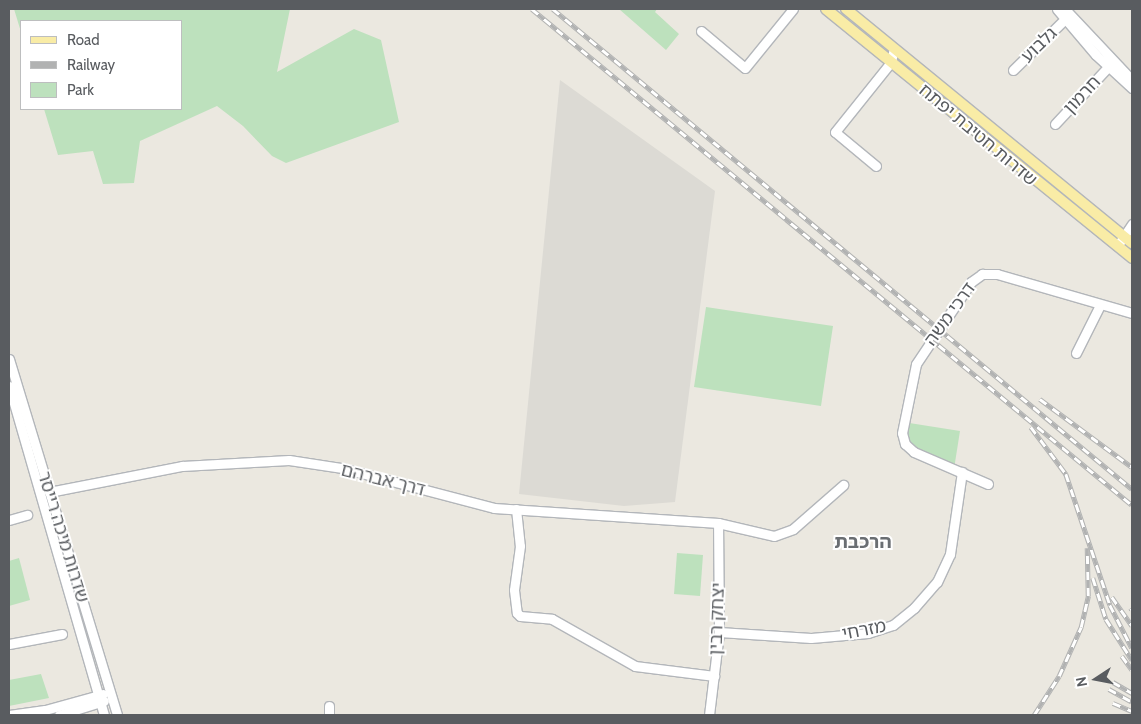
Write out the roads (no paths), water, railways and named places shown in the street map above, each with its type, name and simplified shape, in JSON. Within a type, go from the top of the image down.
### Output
[{"type":"main road","name":"שדרות חטיבת יפתח","points":[[826,9],[1132,258]]},
{"type":"main road","name":"שדרות חטיבת יפתח","points":[[846,9],[1129,240]]},
{"type":"street","points":[[701,31],[746,68],[793,9]]},
{"type":"street","points":[[1056,9],[1108,67],[1132,88]]},
{"type":"street","points":[[1065,9],[1132,80]]},
{"type":"street","name":"גלבוע","points":[[1013,70],[1064,20]]},
{"type":"street","points":[[876,166],[835,132],[891,62],[894,48]]},
{"type":"street","name":"חרמון","points":[[1055,124],[1108,67]]},
{"type":"street","points":[[1119,248],[1129,240],[1132,224]]},
{"type":"street","name":"דרכי משה","points":[[988,484],[914,452],[905,444],[902,433],[916,364],[971,282],[982,274],[997,274],[1132,313]]},
{"type":"street","points":[[1076,354],[1100,305]]},
{"type":"street","name":"שדרות מיכה רייסר","points":[[9,358],[117,715]]},
{"type":"street","name":"שדרות מיכה רייסר","points":[[9,386],[104,715]]},
{"type":"street","name":"דרך אברהם","points":[[49,492],[182,466],[289,460],[342,468],[494,508],[718,523],[774,536],[793,528],[843,485]]},
{"type":"street","name":"מזרחי","points":[[720,632],[811,638],[868,633],[893,625],[914,608],[940,575],[950,554],[962,472]]},
{"type":"street","points":[[516,509],[520,546],[514,590],[517,613],[520,616],[552,619],[635,666],[714,676]]},
{"type":"street","points":[[9,520],[27,515]]},
{"type":"street","name":"יצחק רבין","points":[[709,715],[720,632],[718,523]]},
{"type":"street","points":[[9,644],[62,634]]},
{"type":"street","points":[[9,715],[45,710],[98,694],[110,695]]},
{"type":"street","points":[[59,715],[100,703],[110,695]]},
{"type":"railway","points":[[532,9],[1132,505]]},
{"type":"railway","points":[[553,9],[1132,489]]},
{"type":"railway","points":[[1040,399],[1132,467]]},
{"type":"railway","points":[[1031,427],[1066,474],[1110,605],[1132,648]]},
{"type":"railway","points":[[1034,715],[1059,676],[1081,627],[1088,596],[1087,548]]},
{"type":"railway","points":[[1093,578],[1106,619],[1132,660]]},
{"type":"railway","points":[[1112,597],[1132,626]]},
{"type":"railway","points":[[1122,656],[1132,670]]},
{"type":"railway","points":[[1113,682],[1132,693]]},
{"type":"railway","points":[[1109,689],[1132,702]]},
{"type":"railway","points":[[1113,703],[1132,711]]},
{"type":"district","name":"הרכבת","points":[[863,542]]}]
